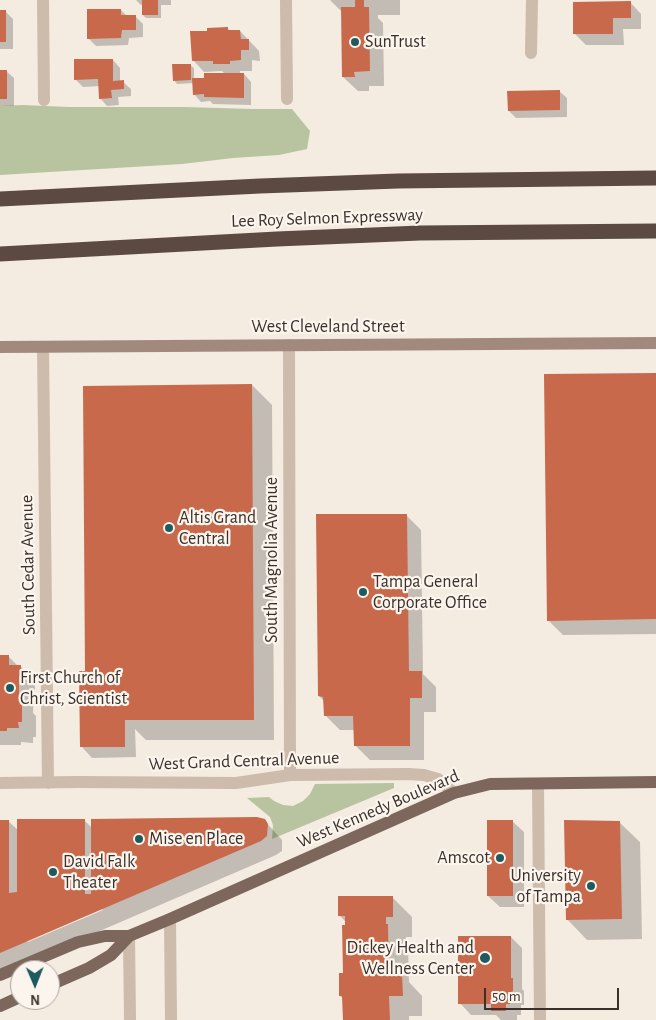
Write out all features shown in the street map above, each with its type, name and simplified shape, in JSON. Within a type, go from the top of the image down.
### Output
[{"type":"highway","name":"Lee Roy Selmon Expressway","points":[[0,199],[388,181],[656,178]]},
{"type":"highway","name":"Lee Roy Selmon Expressway","points":[[0,254],[420,233],[656,231]]},
{"type":"main road","name":"West Cleveland Street","points":[[0,347],[656,343]]},
{"type":"main road","name":"West Kennedy Boulevard","points":[[0,976],[78,942],[105,936],[129,936],[466,789],[490,784],[656,782]]},
{"type":"main road","name":"West Kennedy Boulevard","points":[[60,981],[89,968],[111,955],[129,936]]},
{"type":"street","points":[[43,0],[44,100]]},
{"type":"street","points":[[286,0],[287,99]]},
{"type":"street","points":[[531,53],[532,0]]},
{"type":"street","name":"South Magnolia Avenue","points":[[289,345],[290,775]]},
{"type":"street","name":"South Cedar Avenue","points":[[43,347],[48,783]]},
{"type":"street","name":"West Grand Central Avenue","points":[[0,784],[236,783],[290,775],[424,775],[438,779],[454,793]]},
{"type":"street","points":[[538,784],[540,1020]]},
{"type":"street","points":[[170,919],[171,1020]]},
{"type":"street","points":[[129,936],[130,1020]]},
{"type":"green space","points":[[0,106],[292,109],[310,131],[307,149],[279,155],[182,164],[0,175]]},
{"type":"green space","points":[[394,783],[394,788],[272,839],[273,825],[270,817],[247,798],[269,797],[283,805],[293,806],[303,801],[310,794],[315,784]]},
{"type":"building","points":[[142,0],[158,0],[158,15],[142,15]]},
{"type":"building","name":"SunTrust","points":[[355,0],[364,0],[364,7],[369,7],[370,71],[354,72],[355,77],[342,77],[341,7],[355,7]]},
{"type":"building","points":[[631,1],[631,18],[613,18],[613,34],[573,34],[573,2]]},
{"type":"building","points":[[87,9],[121,9],[121,15],[136,15],[136,30],[122,30],[121,38],[87,39]]},
{"type":"building","points":[[0,10],[6,10],[6,42],[0,42]]},
{"type":"building","points":[[228,27],[228,30],[240,30],[241,39],[249,39],[249,50],[241,50],[241,60],[230,61],[230,64],[213,64],[213,61],[192,61],[190,31],[207,31],[207,28]]},
{"type":"building","points":[[74,59],[113,59],[113,81],[124,80],[124,89],[111,90],[112,98],[99,99],[98,79],[74,80]]},
{"type":"building","points":[[172,64],[191,64],[191,80],[173,81]]},
{"type":"building","points":[[0,70],[7,70],[7,99],[0,99]]},
{"type":"building","points":[[204,73],[244,73],[244,98],[204,97],[204,94],[193,95],[192,78],[204,78]]},
{"type":"building","points":[[560,90],[560,110],[508,111],[507,91]]},
{"type":"building","points":[[656,373],[656,619],[547,621],[544,374]]},
{"type":"building","name":"Altis Grand Central","points":[[252,384],[254,720],[125,720],[125,747],[80,747],[79,671],[85,671],[83,386]]},
{"type":"building","name":"Tampa General Corporate Office","points":[[316,514],[407,514],[409,671],[422,671],[422,698],[410,698],[410,746],[354,746],[353,716],[324,716],[323,697],[318,696]]},
{"type":"building","name":"First Church of Christ, Scientist","points":[[0,655],[9,655],[9,665],[21,665],[19,700],[22,700],[22,722],[18,722],[19,728],[7,728],[7,731],[0,731]]},
{"type":"building","points":[[257,817],[265,819],[268,824],[267,836],[261,841],[0,953],[0,820],[9,820],[9,893],[17,892],[17,819],[85,819],[85,894],[91,894],[91,819]]},
{"type":"building","name":"Amscot","points":[[487,820],[513,820],[513,896],[487,896]]},
{"type":"building","points":[[564,820],[620,821],[622,919],[566,920]]},
{"type":"building","points":[[338,896],[393,896],[393,917],[386,917],[386,924],[388,924],[389,974],[402,974],[403,996],[389,996],[390,1020],[343,1020],[342,996],[339,996],[339,973],[343,973],[342,925],[345,925],[345,916],[338,916]]},
{"type":"building","name":"Dickey Health and Wellness Center","points":[[458,936],[511,936],[513,994],[510,994],[510,1004],[506,1004],[506,1011],[491,1011],[491,1004],[458,1004]]},
{"type":"place","name":"SunTrust","points":[[355,42]]},
{"type":"place","name":"Altis Grand Central","points":[[169,528]]},
{"type":"place","name":"Tampa General Corporate Office","points":[[363,592]]},
{"type":"place","name":"First Church of Christ, Scientist","points":[[10,688]]},
{"type":"place","name":"Mise en Place","points":[[139,839]]},
{"type":"place","name":"Amscot","points":[[500,858]]},
{"type":"place","name":"David Falk Theater","points":[[53,872]]},
{"type":"place","name":"University of Tampa","points":[[591,886]]},
{"type":"place","name":"Dickey Health and Wellness Center","points":[[485,958]]}]
